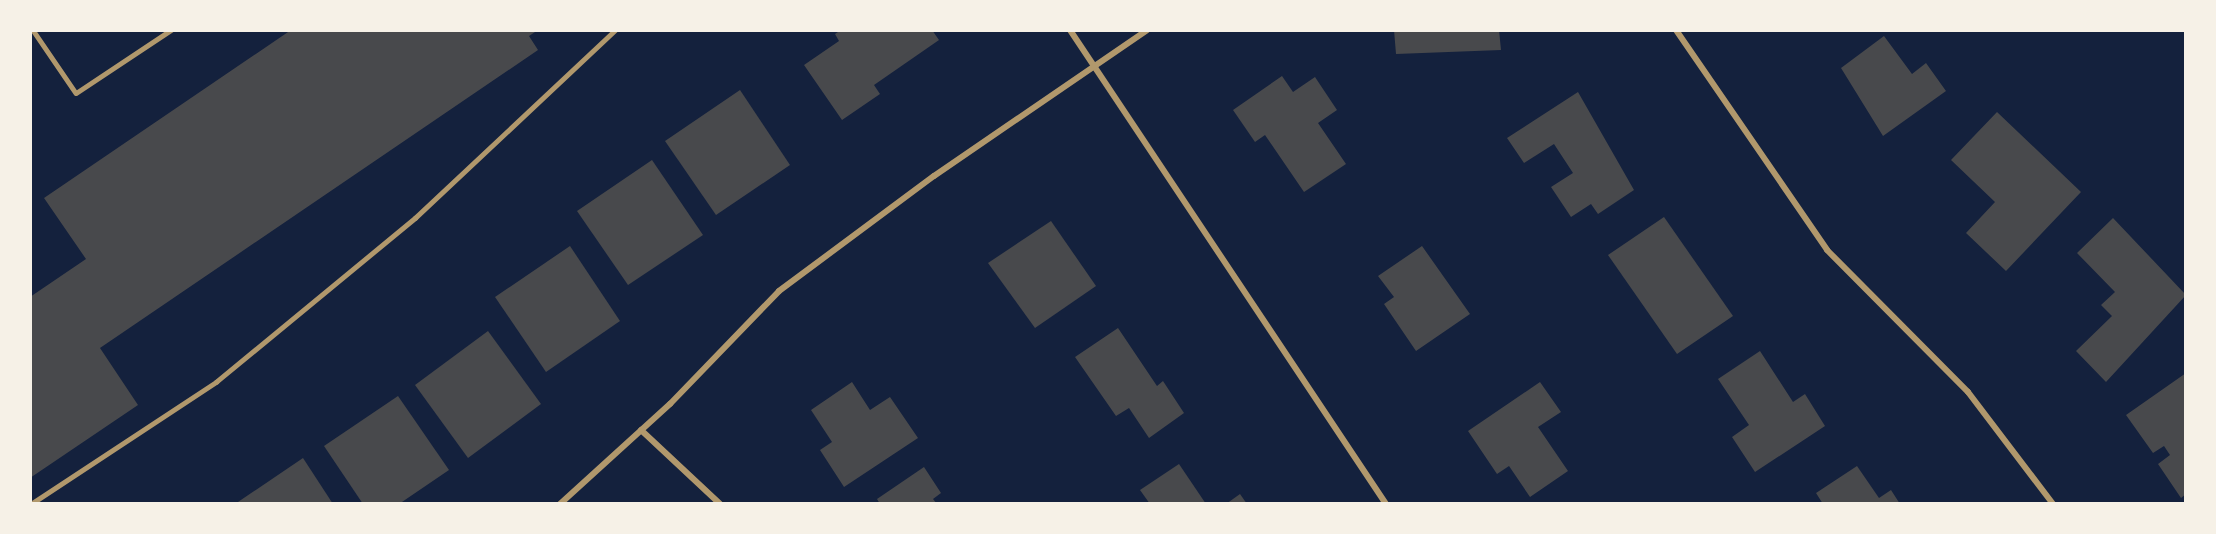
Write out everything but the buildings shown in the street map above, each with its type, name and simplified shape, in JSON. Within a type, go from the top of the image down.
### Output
[{"type":"street","points":[[1070,30],[1386,504]]},
{"type":"street","points":[[560,504],[641,430],[780,291],[1093,65],[1147,30]]},
{"type":"street","points":[[1676,30],[1827,250],[1968,392],[2053,504]]},
{"type":"street","points":[[641,430],[720,504]]},
{"type":"lane","points":[[33,30],[76,93],[169,31]]},
{"type":"lane","points":[[31,504],[216,382],[415,218],[615,30]]}]
